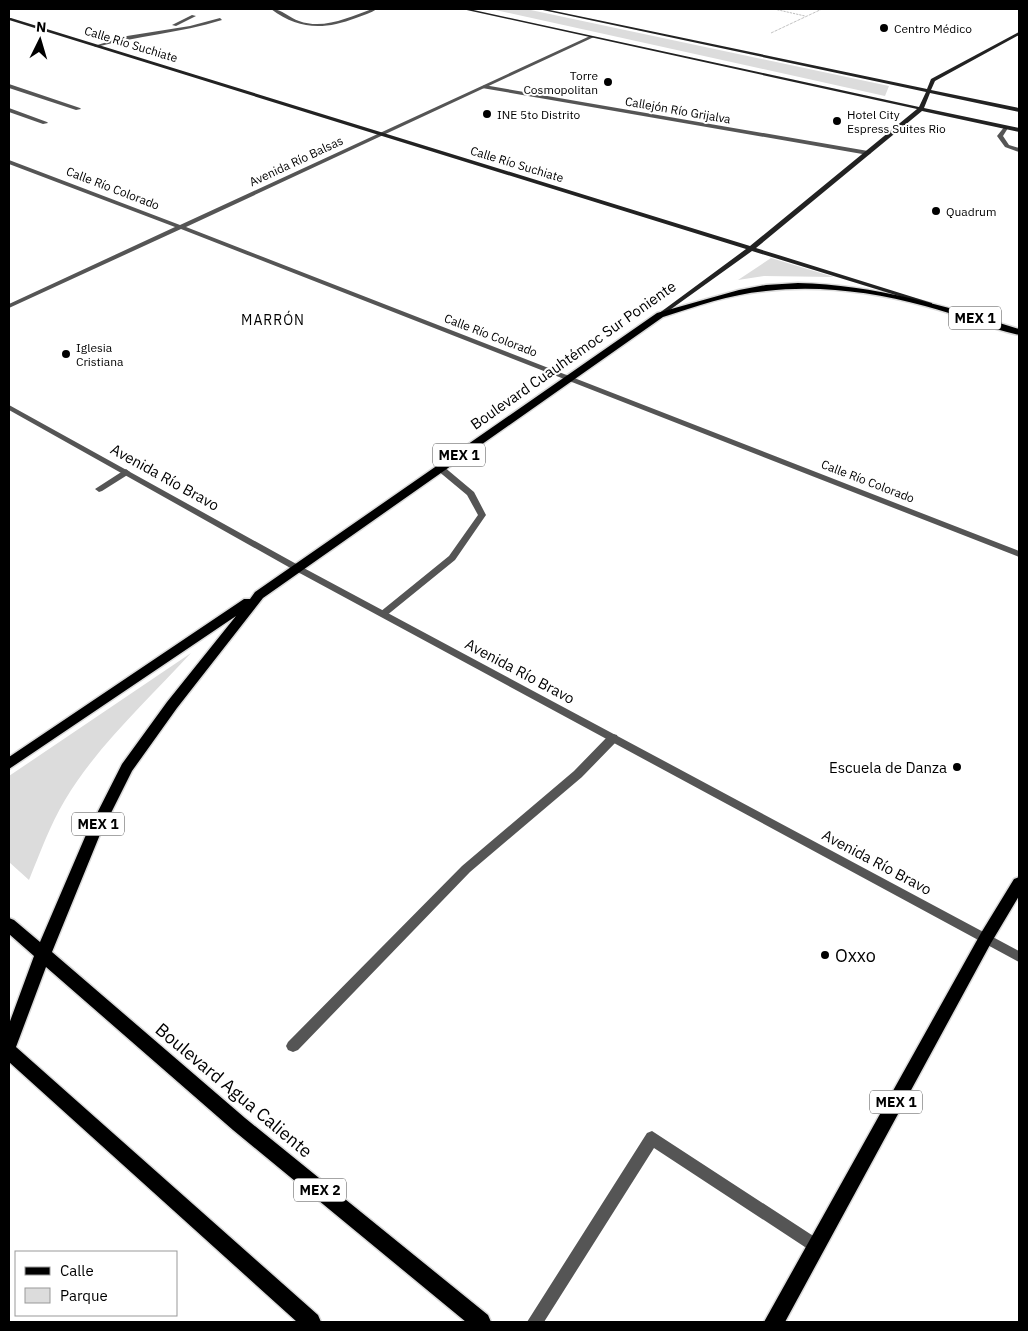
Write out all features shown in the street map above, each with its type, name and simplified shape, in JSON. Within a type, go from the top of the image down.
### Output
[{"type":"main road","name":"MEX 1","points":[[660,315],[711,299],[738,293],[796,286],[827,287],[870,292],[930,304]]},
{"type":"main road","name":"Calle Río Suchiate","points":[[930,304],[1019,332]]},
{"type":"main road","name":"Boulevard Cuauhtémoc Sur Poniente","points":[[43,954],[92,837],[127,768],[172,705],[259,595],[660,315]]},
{"type":"main road","points":[[9,764],[259,595]]},
{"type":"main road","name":"MEX 1","points":[[774,1322],[986,938],[1019,882]]},
{"type":"main road","name":"Boulevard Agua Caliente","points":[[9,925],[239,1124],[481,1322]]},
{"type":"main road","name":"MEX 1","points":[[9,1045],[43,954]]},
{"type":"main road","points":[[9,1051],[312,1322]]},
{"type":"street","points":[[273,9],[305,24],[328,26],[374,9]]},
{"type":"street","points":[[464,9],[1019,130]]},
{"type":"street","points":[[540,9],[1019,110]]},
{"type":"street","points":[[158,31],[194,16]]},
{"type":"street","name":"Calle Río Suchiate","points":[[9,19],[930,304]]},
{"type":"street","points":[[96,46],[123,38],[194,26],[220,19]]},
{"type":"street","points":[[922,109],[933,80],[1019,33]]},
{"type":"street","name":"Avenida Río Balsas","points":[[9,306],[592,37]]},
{"type":"street","points":[[9,86],[78,109]]},
{"type":"street","name":"Callejón Río Grijalva","points":[[484,87],[868,153]]},
{"type":"street","name":"Boulevard Cuauhtémoc Sur Poniente","points":[[660,315],[751,249],[922,109]]},
{"type":"street","points":[[9,110],[45,124]]},
{"type":"street","points":[[1005,128],[1000,136],[1007,146],[1019,150]]},
{"type":"street","name":"Calle Río Colorado","points":[[9,162],[181,227],[1019,554]]},
{"type":"street","name":"Avenida Río Bravo","points":[[9,407],[297,568],[1019,957]]},
{"type":"street","points":[[383,614],[452,558],[482,515],[471,494],[440,468]]},
{"type":"street","points":[[99,489],[126,472]]},
{"type":"street","points":[[293,1046],[466,869],[578,774],[614,738]]},
{"type":"street","points":[[535,1322],[652,1138],[816,1246]]},
{"type":"path","points":[[774,9],[805,16]]},
{"type":"path","points":[[770,34],[822,9]]},
{"type":"green space","points":[[491,9],[526,9],[889,86],[885,96]]},
{"type":"green space","points":[[771,258],[834,277],[764,276],[738,280]]},
{"type":"green space","points":[[191,653],[124,724],[78,780],[55,819],[29,880],[9,862],[9,776]]},
{"type":"place","name":"Centro Médico","points":[[884,28]]},
{"type":"place","name":"Torre Cosmopolitan","points":[[608,82]]},
{"type":"place","name":"INE 5to Distrito","points":[[487,114]]},
{"type":"place","name":"Hotel City Espress Suites Rio","points":[[837,121]]},
{"type":"place","name":"Quadrum","points":[[936,211]]},
{"type":"place","name":"Iglesia Cristiana","points":[[66,354]]},
{"type":"place","name":"Escuela de Danza","points":[[957,767]]},
{"type":"place","name":"Oxxo","points":[[825,955]]},
{"type":"district","name":"MARRÓN","points":[[273,320]]}]
